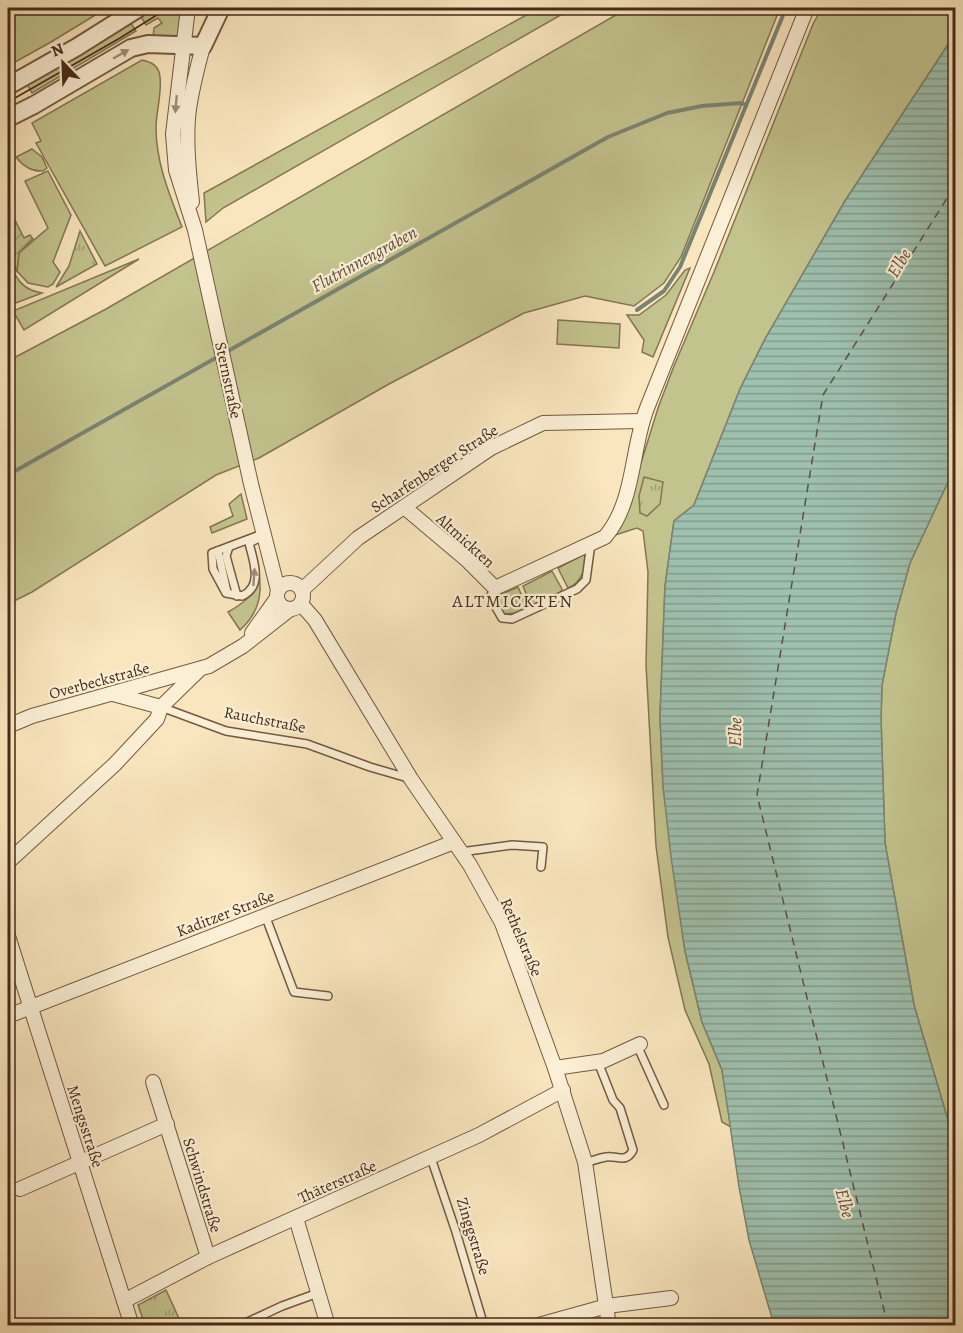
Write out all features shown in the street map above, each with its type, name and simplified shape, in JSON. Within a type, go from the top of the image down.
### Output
[{"type":"street","points":[[8,86],[138,8]]},
{"type":"street","name":"Sternstraße","points":[[188,8],[174,134],[176,170],[194,226],[278,594]]},
{"type":"street","name":"Sternstraße","points":[[194,226],[188,155],[188,118],[203,46],[221,8]]},
{"type":"street","points":[[642,421],[671,343],[807,8]]},
{"type":"street","points":[[8,118],[131,48],[148,44],[203,46]]},
{"type":"street","name":"Scharfenberger Straße","points":[[297,586],[357,538],[491,448],[543,423],[642,421]]},
{"type":"street","name":"Altmickten","points":[[404,507],[468,561],[495,588],[605,537],[614,526],[627,494],[642,421]]},
{"type":"street","name":"Sternstraße","points":[[265,535],[297,586]]},
{"type":"street","points":[[8,862],[114,764],[157,719],[161,707],[200,669],[227,657],[243,646],[295,607],[303,597],[297,586],[284,584],[243,646]]},
{"type":"street","points":[[278,594],[280,606],[295,607]]},
{"type":"street","name":"Rethelstraße","points":[[295,607],[315,620],[411,779],[458,847],[502,923],[563,1090],[585,1164],[609,1326]]},
{"type":"street","name":"Overbeckstraße","points":[[8,726],[32,716],[200,669]]},
{"type":"street","name":"Rauchstraße","points":[[111,694],[161,707]]},
{"type":"street","name":"Kaditzer Straße","points":[[8,1016],[265,915],[458,847]]},
{"type":"street","name":"Mengsstraße","points":[[8,936],[132,1326]]},
{"type":"street","points":[[555,1068],[598,1062],[639,1045]]},
{"type":"street","name":"Schwindstraße","points":[[153,1082],[208,1257]]},
{"type":"street","name":"Thäterstraße","points":[[124,1301],[208,1257],[431,1158],[499,1125],[563,1090]]},
{"type":"street","name":"Schwindstraße","points":[[20,1189],[167,1124]]},
{"type":"street","points":[[296,1218],[328,1326]]},
{"type":"street","points":[[536,1326],[607,1306],[671,1298]]},
{"type":"lane","points":[[265,535],[249,543],[255,571],[252,588],[248,593],[237,596],[228,594],[218,551],[265,535]]},
{"type":"lane","points":[[495,588],[490,597],[502,618],[512,619],[577,589],[586,580],[591,543]]},
{"type":"lane","points":[[229,547],[226,556],[237,596]]},
{"type":"lane","name":"Rauchstraße","points":[[161,707],[226,730],[308,744],[370,767],[411,779]]},
{"type":"lane","points":[[458,847],[512,844],[543,847],[541,867]]},
{"type":"lane","points":[[265,915],[294,992],[328,996]]},
{"type":"lane","points":[[639,1045],[664,1105]]},
{"type":"lane","points":[[585,1164],[609,1156],[621,1160],[628,1157],[633,1150],[620,1108],[613,1100],[598,1062]]},
{"type":"lane","name":"Zinggstraße","points":[[431,1158],[456,1232],[483,1326]]},
{"type":"lane","points":[[239,1326],[282,1306],[318,1293]]},
{"type":"green space","points":[[8,8],[107,8],[8,66]]},
{"type":"green space","points":[[143,8],[183,8],[179,39],[153,37],[154,28],[162,23],[158,18],[146,25],[138,12]]},
{"type":"green space","points":[[539,8],[573,8],[223,208],[206,222],[204,193]]},
{"type":"green space","points":[[628,8],[780,8],[681,257],[664,283],[634,306],[585,296],[524,313],[389,384],[259,458],[216,475],[32,592],[8,604],[8,361],[106,309]]},
{"type":"green space","points":[[822,8],[955,8],[955,34],[845,201],[765,339],[740,389],[694,505],[674,521],[665,586],[660,716],[663,786],[685,951],[702,1022],[722,1070],[731,1127],[722,1122],[709,1064],[685,1010],[668,937],[656,846],[646,665],[648,572],[643,531],[637,528],[615,535],[614,533],[637,476],[674,366],[813,24]]},
{"type":"green space","points":[[130,22],[136,31],[32,93],[27,84]]},
{"type":"green space","points":[[142,60],[154,65],[159,73],[160,90],[156,128],[158,154],[164,179],[182,227],[105,266],[36,143],[41,141],[32,123]]},
{"type":"green space","points":[[32,149],[42,157],[47,168],[43,171],[28,168],[16,157]]},
{"type":"green space","points":[[48,171],[71,215],[53,262],[60,272],[53,284],[48,287],[28,283],[17,271],[19,253],[48,228],[25,181]]},
{"type":"green space","points":[[8,206],[24,238],[30,235],[33,239],[19,253],[17,271],[8,252]]},
{"type":"green space","points":[[80,231],[97,264],[56,287],[69,266]]},
{"type":"green space","points":[[139,259],[24,330],[13,311]]},
{"type":"green space","points":[[8,262],[17,278],[25,286],[42,293],[8,306]]},
{"type":"green space","points":[[690,268],[653,357],[642,352],[644,340],[627,315],[639,315],[666,295],[685,270]]},
{"type":"green space","points":[[558,320],[620,324],[619,348],[557,344]]},
{"type":"green space","points":[[955,467],[955,1144],[914,1005],[885,843],[881,719],[882,685],[896,613],[910,563]]},
{"type":"green space","points":[[644,477],[663,482],[660,504],[647,516],[640,513],[639,496]]},
{"type":"green space","points":[[241,494],[247,519],[212,533],[210,527],[233,516],[229,504]]},
{"type":"green space","points":[[253,546],[260,580],[259,601],[249,621],[240,630],[228,612],[248,598],[256,585],[257,568]]},
{"type":"green space","points":[[585,554],[585,564],[580,578],[568,588],[558,568]]},
{"type":"green space","points":[[552,571],[562,589],[561,592],[533,605],[530,604],[523,586]]},
{"type":"green space","points":[[518,587],[526,605],[525,608],[517,613],[504,614],[495,597]]},
{"type":"green space","points":[[166,1290],[182,1325],[145,1325],[138,1305]]},
{"type":"water","name":"Elbe","points":[[955,34],[955,467],[910,563],[896,613],[882,685],[881,719],[885,843],[914,1005],[955,1144],[955,1325],[774,1325],[749,1240],[722,1070],[702,1022],[685,951],[671,857],[663,786],[660,716],[665,586],[674,521],[694,505],[740,389],[765,339],[845,201]]},
{"type":"waterway","points":[[637,310],[664,291],[680,267],[786,8]]},
{"type":"waterway","name":"Flutrinnengraben","points":[[8,475],[608,137],[667,113],[702,106],[741,103],[746,105]]},
{"type":"ferry route","points":[[888,1326],[757,795],[823,395],[956,184]]},
{"type":"tram line","points":[[8,102],[168,8]]},
{"type":"district","name":"ALTMICKTEN","points":[[513,601]]}]
